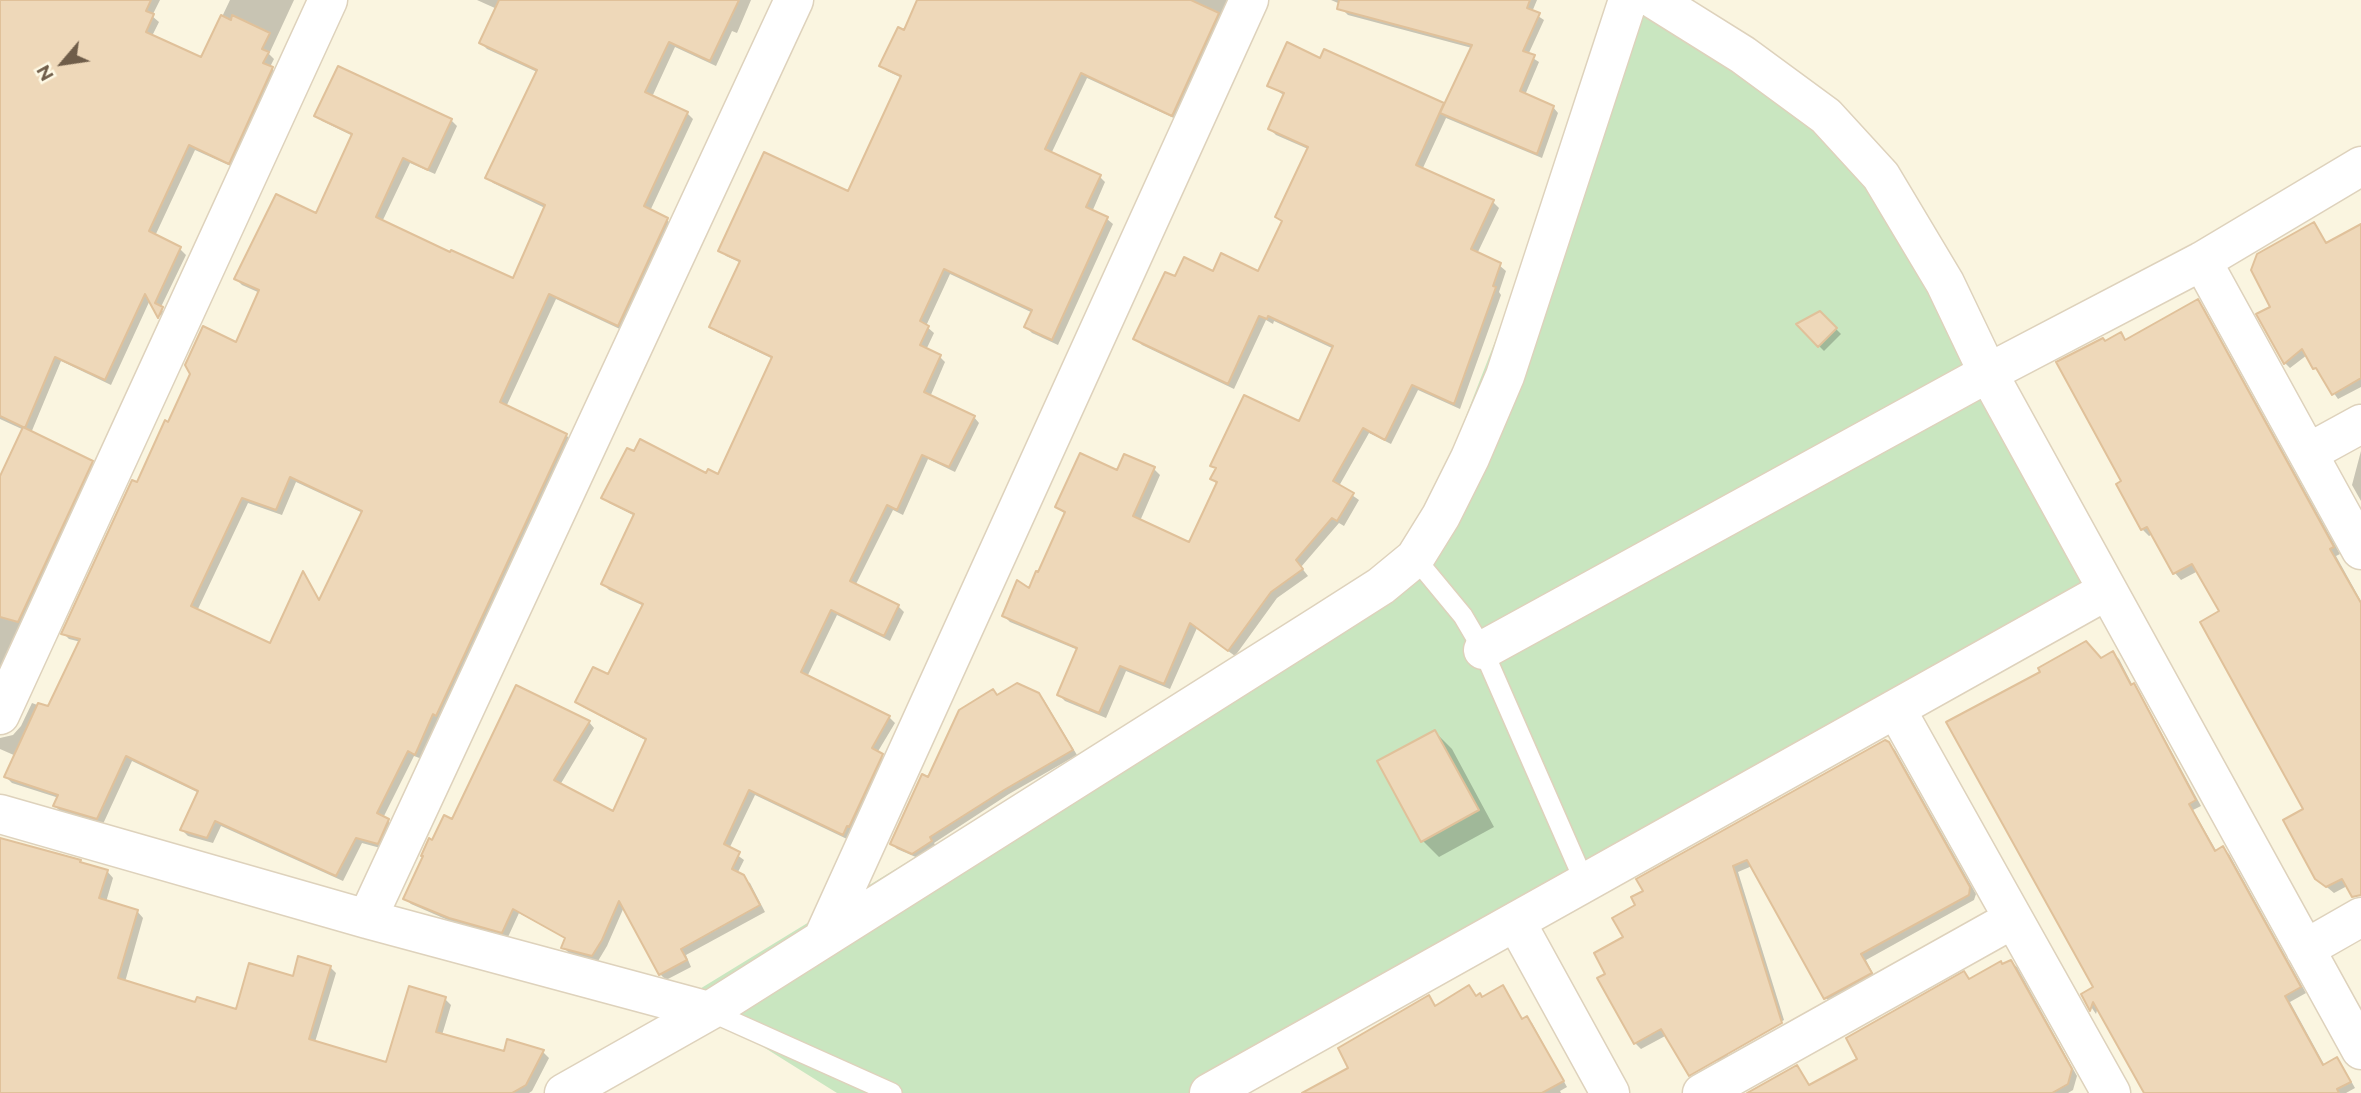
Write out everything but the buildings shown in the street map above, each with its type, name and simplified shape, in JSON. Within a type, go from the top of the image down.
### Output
[{"type":"street","points":[[0,715],[328,0]]},
{"type":"street","points":[[367,919],[794,0]]},
{"type":"street","points":[[823,938],[1249,0]]},
{"type":"street","points":[[564,1093],[709,1011],[1381,586],[1415,558],[1441,516],[1470,458],[1504,376],[1628,0]]},
{"type":"street","points":[[1655,0],[1743,55],[1826,116],[1881,176],[1945,283],[1988,373],[2106,591],[2361,1050]]},
{"type":"street","points":[[1483,650],[1988,373],[2202,261],[2361,166]]},
{"type":"street","points":[[2202,261],[2361,550]]},
{"type":"street","points":[[2308,453],[2361,424]]},
{"type":"street","points":[[1209,1093],[2106,591]]},
{"type":"street","points":[[1896,709],[2111,1093]]},
{"type":"street","points":[[0,814],[367,919],[709,1011]]},
{"type":"street","points":[[2305,949],[2361,917]]},
{"type":"street","points":[[1702,1093],[2013,919]]},
{"type":"street","points":[[1516,922],[1610,1093]]},
{"type":"lane","points":[[1415,558],[1463,616],[1483,650],[1585,883]]},
{"type":"lane","points":[[709,1011],[892,1093]]},
{"type":"green space","points":[[1628,0],[1809,109],[1879,184],[2106,591],[1209,1093],[837,1093],[685,998],[1413,552]]}]
